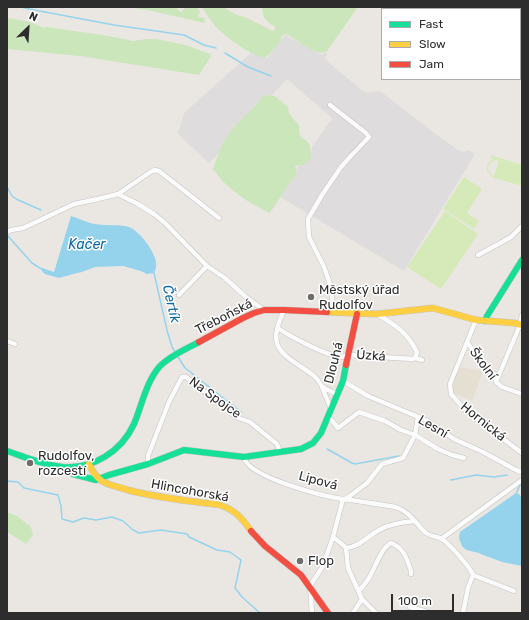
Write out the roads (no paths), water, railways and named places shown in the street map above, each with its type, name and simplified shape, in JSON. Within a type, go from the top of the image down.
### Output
[{"type":"street","points":[[330,104],[370,137],[341,167],[308,219],[309,237],[324,267],[330,284],[334,312]]},
{"type":"street","points":[[7,232],[23,228],[74,204],[118,194],[152,171],[156,170],[219,218]]},
{"type":"street","points":[[118,194],[154,214],[165,223],[207,266],[225,278],[246,297],[264,310]]},
{"type":"street","points":[[478,255],[504,241],[522,226]]},
{"type":"street","points":[[486,321],[487,316],[522,260]]},
{"type":"street","points":[[179,295],[207,266]]},
{"type":"street","name":"Třeboňská","points":[[89,464],[108,456],[118,448],[125,439],[134,423],[155,374],[160,367],[173,356],[254,313],[264,310],[284,310],[377,314],[428,308],[439,309],[476,320],[521,325]]},
{"type":"street","points":[[284,310],[276,332],[277,344],[282,352],[318,379],[331,409]]},
{"type":"street","name":"Dlouhá","points":[[244,458],[301,449],[313,443],[321,433],[343,381],[357,314]]},
{"type":"street","points":[[377,314],[399,328],[406,335],[416,352],[415,358]]},
{"type":"street","points":[[496,382],[521,325],[522,315]]},
{"type":"street","name":"Hornická","points":[[476,320],[450,384],[451,394],[465,410],[522,453]]},
{"type":"street","name":"Úzká","points":[[278,328],[329,354],[342,357],[348,355],[415,358],[422,360]]},
{"type":"street","points":[[7,341],[15,344]]},
{"type":"street","name":"Školní","points":[[467,342],[484,366],[494,375],[496,382],[502,387],[522,394]]},
{"type":"street","name":"Na Spojce","points":[[148,464],[148,456],[169,402],[182,377],[186,377],[236,417],[250,422],[277,444],[280,452]]},
{"type":"street","name":"Lesní","points":[[343,381],[368,396],[433,424],[454,439],[522,472]]},
{"type":"street","points":[[322,387],[337,394]]},
{"type":"street","points":[[328,416],[338,428],[359,412],[385,421],[401,430],[415,435],[438,449],[464,458]]},
{"type":"street","points":[[312,613],[310,586],[323,566],[333,537],[343,499],[350,496],[367,483],[382,464],[404,458],[415,435],[418,418]]},
{"type":"street","points":[[7,451],[45,464],[57,466],[74,467],[89,464],[92,471],[99,479],[148,464],[184,450],[244,458]]},
{"type":"street","name":"Lipová","points":[[244,458],[244,461],[258,472],[302,490],[402,509],[425,532],[431,536],[441,539],[462,559],[473,575]]},
{"type":"street","name":"Hlincohorská","points":[[73,474],[94,480],[99,479],[114,486],[134,492],[220,505],[231,509],[243,519],[257,539],[264,546],[300,575],[310,586],[328,613]]},
{"type":"street","points":[[441,539],[522,480]]},
{"type":"street","points":[[346,548],[355,546],[378,530],[387,526],[415,521]]},
{"type":"street","points":[[333,537],[346,548],[348,568],[362,600],[376,613]]},
{"type":"street","points":[[359,591],[368,580],[383,550],[391,542],[404,551],[411,574]]},
{"type":"street","points":[[463,613],[468,588],[473,575],[514,591]]},
{"type":"street","points":[[353,613],[362,600]]},
{"type":"street","points":[[410,607],[431,613]]},
{"type":"water","name":"Kačer","points":[[71,216],[99,225],[125,226],[133,229],[148,244],[155,257],[156,269],[154,273],[147,274],[123,266],[95,267],[59,278],[45,274],[42,271],[42,268],[54,272]]},
{"type":"water","points":[[516,493],[522,498],[522,566],[502,562],[479,553],[466,550],[460,541],[460,532]]},
{"type":"waterway","points":[[21,7],[114,25],[184,35],[204,45],[216,48]]},
{"type":"waterway","points":[[225,53],[248,67],[271,76]]},
{"type":"waterway","name":"Čertík","points":[[7,187],[12,196],[16,199],[41,210]]},
{"type":"waterway","points":[[7,235],[32,263],[43,270]]},
{"type":"waterway","name":"Čertík","points":[[152,272],[154,273],[167,330],[175,352]]},
{"type":"waterway","name":"Čertík","points":[[177,355],[185,368],[241,412]]},
{"type":"waterway","name":"Čertík","points":[[327,449],[355,464],[399,456]]},
{"type":"waterway","points":[[451,480],[476,475],[494,477],[507,475]]},
{"type":"waterway","points":[[7,481],[18,482],[24,488],[58,495],[62,519],[73,522],[84,518],[96,520],[112,517],[123,521],[139,533],[161,530],[187,534],[189,537],[217,550],[230,552],[241,560],[235,588],[242,597],[260,613]]},
{"type":"waterway","points":[[516,494],[520,483]]},
{"type":"place","name":"Městský úřad Rudolfov","points":[[311,297]]},
{"type":"place","name":"Rudolfov, rozcestí","points":[[30,463]]},
{"type":"place","name":"Flop","points":[[300,561]]}]
